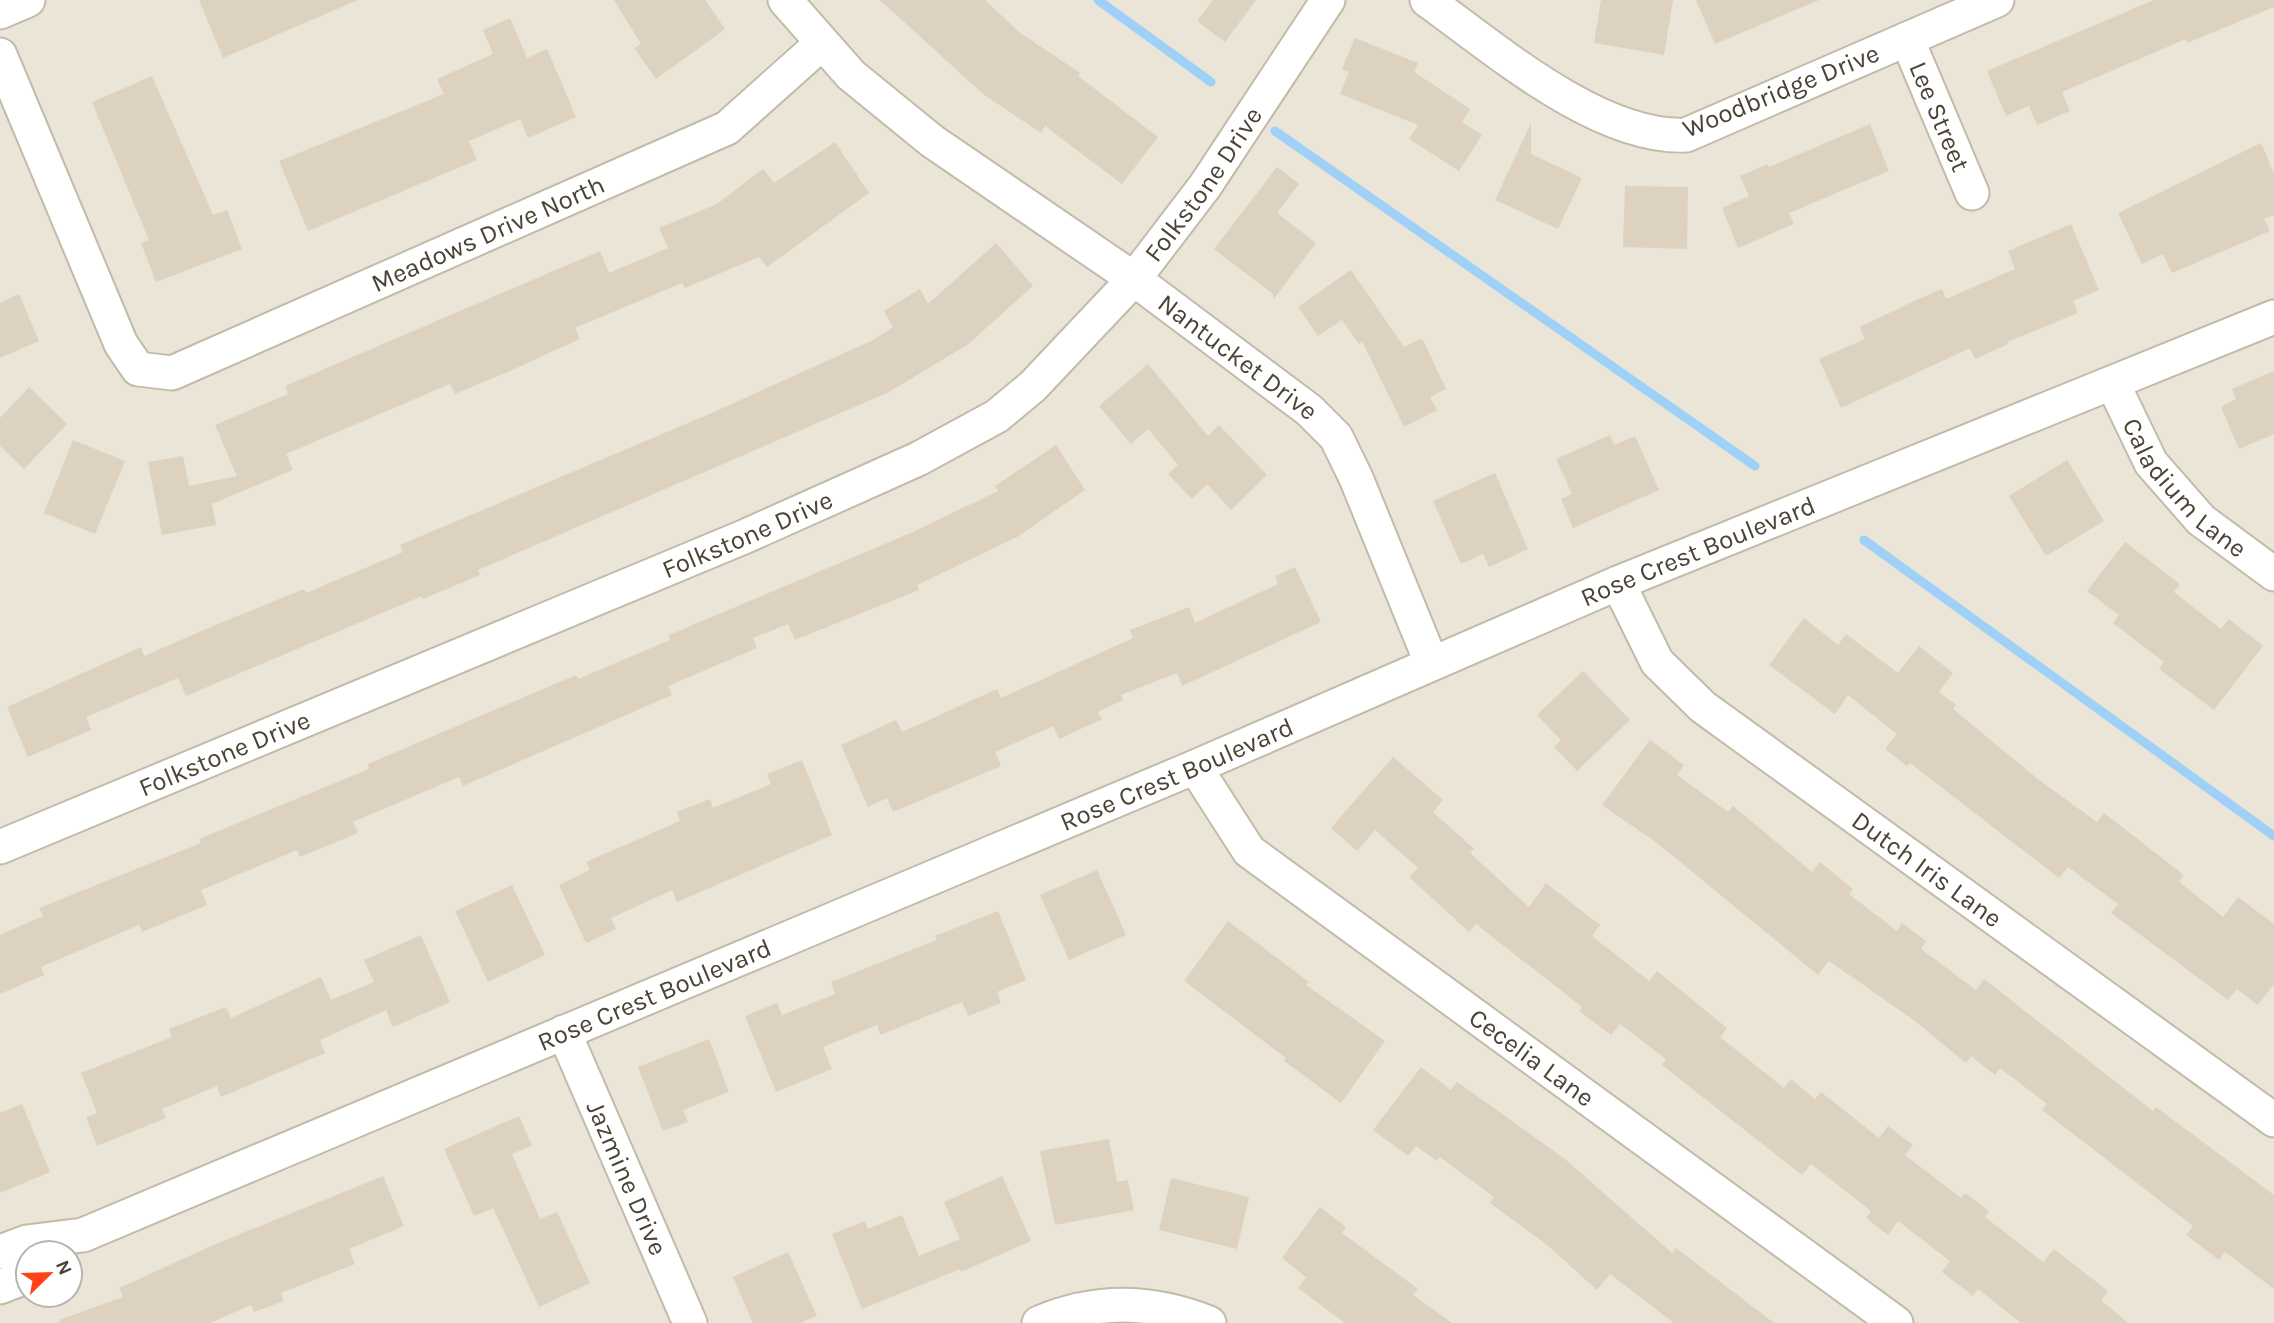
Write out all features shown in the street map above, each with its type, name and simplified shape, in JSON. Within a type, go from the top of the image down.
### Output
[{"type":"street","points":[[0,12],[28,0]]},
{"type":"street","name":"Nantucket Drive","points":[[785,0],[851,75],[932,141],[1134,279],[1310,410],[1336,437],[1431,662]]},
{"type":"street","name":"Folkstone Drive","points":[[0,847],[734,542],[918,459],[997,416],[1033,386],[1134,279],[1205,186],[1328,0]]},
{"type":"street","name":"Woodbridge Drive","points":[[1427,0],[1538,80],[1594,112],[1660,136],[1686,135],[1997,0]]},
{"type":"street","name":"Lee Street","points":[[1907,39],[1972,193]]},
{"type":"street","name":"Meadows Drive North","points":[[0,55],[131,361],[138,369],[172,373],[727,128],[821,44]]},
{"type":"street","name":"Rose Crest Boulevard","points":[[83,1239],[564,1032],[1195,767],[1431,662],[1618,583],[2274,317]]},
{"type":"street","name":"Caladium Lane","points":[[2113,384],[2151,463],[2201,520],[2274,574]]},
{"type":"street","name":"Dutch Iris Lane","points":[[1618,583],[1657,662],[1703,707],[2274,1120]]},
{"type":"street","name":"Cecelia Lane","points":[[1195,767],[1248,851],[1896,1323]]},
{"type":"street","name":"Jazmine Drive","points":[[564,1032],[690,1323]]},
{"type":"street","points":[[1040,1323],[1054,1317],[1122,1302],[1185,1313],[1209,1323]]},
{"type":"shaded area","points":[[0,0],[2274,0],[2274,1323],[0,1323]]},
{"type":"building","points":[[199,0],[358,0],[223,58]]},
{"type":"building","points":[[614,0],[705,0],[725,29],[656,79],[634,48],[641,44]]},
{"type":"building","points":[[880,0],[985,0],[1019,32],[1080,73],[1078,76],[1158,137],[1122,184],[1045,126],[1041,133],[983,94]]},
{"type":"building","points":[[1213,0],[1256,0],[1225,42],[1197,21]]},
{"type":"building","points":[[1601,0],[1673,0],[1664,55],[1594,43]]},
{"type":"building","points":[[1696,0],[1819,0],[1715,44]]},
{"type":"building","points":[[2154,0],[2274,0],[2274,7],[2187,43],[2186,39],[2062,92],[2070,111],[2037,125],[2029,106],[2006,116],[1987,71]]},
{"type":"building","points":[[510,18],[527,58],[547,49],[576,117],[528,138],[520,119],[469,141],[477,160],[308,231],[279,161],[444,94],[437,79],[493,54],[483,30]]},
{"type":"building","points":[[1355,38],[1418,63],[1414,72],[1470,109],[1462,122],[1482,135],[1459,171],[1409,139],[1418,125],[1340,94],[1349,72],[1342,69]]},
{"type":"building","points":[[152,76],[213,215],[227,210],[242,249],[156,282],[141,243],[149,240],[92,102]]},
{"type":"building","points":[[1531,123],[1531,154],[1582,178],[1558,229],[1495,200]]},
{"type":"building","points":[[1870,124],[1889,171],[1789,213],[1794,224],[1738,248],[1722,208],[1749,196],[1740,176],[1768,164],[1769,167]]},
{"type":"building","points":[[835,142],[869,193],[767,267],[759,257],[685,288],[682,283],[575,328],[580,339],[505,373],[455,394],[450,384],[286,454],[293,470],[212,504],[216,525],[162,535],[148,462],[183,456],[189,486],[237,476],[215,425],[288,394],[285,386],[600,251],[609,273],[668,248],[659,228],[717,204],[763,169],[774,183]]},
{"type":"building","points":[[2261,143],[2274,173],[2274,215],[2264,219],[2270,231],[2172,273],[2163,254],[2142,264],[2118,213]]},
{"type":"building","points":[[1277,167],[1299,184],[1277,213],[1316,243],[1273,300],[1273,294],[1214,249]]},
{"type":"building","points":[[1625,186],[1688,187],[1687,249],[1623,247]]},
{"type":"building","points":[[2071,224],[2099,290],[2073,301],[2078,313],[2007,342],[2008,344],[1975,359],[1970,348],[1841,408],[1819,359],[1865,339],[1860,327],[1914,301],[1942,289],[1946,299],[2015,269],[2008,251]]},
{"type":"building","points":[[996,243],[1033,286],[967,345],[889,392],[478,570],[480,575],[423,599],[422,596],[186,696],[178,678],[86,717],[91,730],[28,757],[7,707],[141,647],[144,656],[304,589],[306,593],[403,552],[400,545],[714,412],[873,340],[893,327],[884,311],[920,289],[928,304]]},
{"type":"building","points":[[1351,270],[1404,347],[1422,338],[1446,389],[1430,397],[1437,410],[1404,427],[1362,341],[1359,344],[1342,320],[1318,336],[1298,307]]},
{"type":"building","points":[[19,294],[39,341],[0,358],[0,303]]},
{"type":"building","points":[[1148,364],[1208,436],[1219,425],[1267,475],[1231,510],[1207,484],[1192,499],[1168,474],[1178,465],[1148,429],[1131,444],[1099,406]]},
{"type":"building","points":[[2274,371],[2274,434],[2239,449],[2221,407],[2236,399],[2232,389]]},
{"type":"building","points":[[29,387],[67,424],[24,469],[0,446],[0,418]]},
{"type":"building","points":[[1610,435],[1614,445],[1635,436],[1659,490],[1573,528],[1561,499],[1572,494],[1556,459]]},
{"type":"building","points":[[73,440],[125,461],[95,534],[44,513]]},
{"type":"building","points":[[1056,445],[1085,490],[1017,537],[917,585],[919,590],[795,640],[788,624],[753,638],[757,648],[668,686],[672,695],[463,786],[459,777],[353,822],[358,833],[300,857],[297,850],[201,890],[207,905],[142,932],[139,925],[41,967],[44,975],[0,994],[0,935],[43,916],[39,908],[201,843],[199,839],[369,769],[368,764],[576,675],[578,679],[670,640],[669,635],[913,532],[998,491],[995,486]]},
{"type":"building","points":[[2067,460],[2104,521],[2046,556],[2009,496]]},
{"type":"building","points":[[1495,473],[1528,549],[1489,567],[1483,554],[1461,564],[1433,501]]},
{"type":"building","points":[[2125,542],[2180,584],[2174,592],[2221,629],[2229,619],[2263,646],[2214,710],[2159,669],[2164,662],[2113,623],[2119,615],[2087,591]]},
{"type":"building","points":[[1295,567],[1321,622],[1182,686],[1177,673],[1121,695],[1123,700],[1098,712],[1102,719],[1059,739],[1053,726],[995,752],[1001,766],[893,812],[887,798],[868,807],[841,745],[896,720],[902,732],[997,689],[1001,698],[1133,638],[1130,630],[1189,607],[1195,623],[1278,584],[1275,576]]},
{"type":"building","points":[[1804,618],[1838,645],[1846,634],[1898,673],[1919,646],[1953,673],[1939,692],[1956,705],[1953,709],[2039,780],[2097,822],[2104,813],[2184,875],[2179,882],[2223,917],[2238,897],[2274,924],[2274,984],[2258,1005],[2237,989],[2228,1000],[2111,913],[2118,904],[2068,867],[2059,878],[1910,763],[1907,766],[1885,749],[1897,734],[1848,695],[1835,714],[1769,665]]},
{"type":"building","points":[[1583,671],[1630,720],[1577,771],[1554,747],[1561,740],[1537,715]]},
{"type":"building","points":[[1650,740],[1684,765],[1677,775],[1728,812],[1733,806],[1812,872],[1820,862],[1853,889],[1849,894],[1897,931],[1902,923],[1926,941],[1921,949],[1976,990],[1984,979],[2153,1111],[2156,1107],[2274,1195],[2274,1289],[2225,1252],[2219,1260],[2186,1235],[2193,1226],[2042,1110],[2047,1104],[2000,1068],[1995,1075],[1971,1056],[1966,1063],[1915,1021],[1829,961],[1818,975],[1657,843],[1602,805]]},
{"type":"building","points":[[1393,757],[1443,800],[1433,812],[1474,849],[1470,853],[1529,907],[1546,883],[1600,925],[1592,936],[1649,981],[1657,971],[1727,1028],[1720,1037],[1784,1088],[1791,1079],[1815,1099],[1821,1092],[1879,1138],[1888,1126],[1913,1145],[1905,1155],[1961,1198],[1965,1193],[1989,1211],[1985,1217],[2043,1262],[2054,1249],[2108,1291],[2101,1300],[2128,1323],[2021,1323],[1978,1289],[1973,1296],[1942,1272],[1950,1261],[1898,1221],[1888,1235],[1866,1218],[1871,1211],[1811,1164],[1802,1175],[1662,1065],[1666,1059],[1620,1024],[1611,1035],[1579,1011],[1582,1007],[1476,924],[1469,932],[1409,877],[1418,868],[1375,830],[1357,851],[1331,828]]},
{"type":"building","points":[[802,760],[832,835],[677,902],[672,890],[611,918],[616,929],[586,943],[559,885],[590,870],[586,862],[680,821],[677,812],[710,799],[713,808],[771,784],[767,774]]},
{"type":"building","points":[[1097,870],[1126,935],[1069,960],[1040,895]]},
{"type":"building","points":[[512,885],[545,955],[488,982],[455,911]]},
{"type":"building","points":[[998,911],[1026,980],[997,992],[1001,1003],[968,1016],[962,1002],[880,1035],[877,1025],[823,1047],[832,1069],[776,1092],[745,1016],[777,1003],[782,1015],[835,994],[831,982],[937,940],[935,936]]},
{"type":"building","points":[[1228,921],[1309,982],[1306,985],[1385,1041],[1341,1103],[1184,981]]},
{"type":"building","points":[[421,935],[450,1002],[393,1027],[386,1010],[320,1040],[325,1053],[221,1097],[217,1086],[162,1109],[166,1118],[97,1146],[86,1117],[97,1113],[81,1073],[172,1037],[169,1029],[226,1007],[231,1018],[321,977],[331,1000],[374,982],[364,960]]},
{"type":"building","points":[[709,1039],[729,1092],[683,1110],[688,1122],[663,1131],[638,1067]]},
{"type":"building","points":[[1421,1067],[1451,1090],[1457,1082],[1511,1120],[1566,1160],[1672,1253],[1676,1248],[1774,1323],[1674,1323],[1610,1274],[1597,1290],[1547,1245],[1490,1203],[1494,1197],[1440,1157],[1437,1161],[1416,1146],[1408,1156],[1373,1130]]},
{"type":"building","points":[[22,1104],[50,1172],[0,1193],[0,1113]]},
{"type":"building","points":[[519,1116],[532,1145],[512,1154],[540,1219],[557,1212],[590,1283],[539,1307],[493,1208],[474,1216],[444,1149]]},
{"type":"building","points":[[1109,1139],[1117,1182],[1128,1180],[1134,1210],[1055,1225],[1040,1151]]},
{"type":"building","points":[[383,1176],[404,1226],[349,1249],[355,1264],[281,1293],[284,1301],[254,1312],[251,1305],[210,1323],[60,1323],[59,1320],[123,1297],[119,1288],[218,1243]]},
{"type":"building","points":[[1002,1176],[1031,1241],[961,1272],[960,1269],[862,1309],[832,1234],[865,1221],[868,1229],[902,1215],[919,1256],[960,1239],[944,1202]]},
{"type":"building","points":[[1171,1178],[1249,1197],[1237,1249],[1159,1230]]},
{"type":"building","points":[[1320,1207],[1346,1227],[1342,1233],[1418,1289],[1413,1295],[1452,1323],[1345,1323],[1298,1288],[1306,1277],[1282,1258]]},
{"type":"building","points":[[788,1252],[817,1316],[800,1323],[753,1323],[733,1277]]},
{"type":"waterway","points":[[1098,0],[1211,82]]},
{"type":"waterway","points":[[1275,131],[1755,466]]},
{"type":"waterway","points":[[1864,540],[2274,836]]}]
